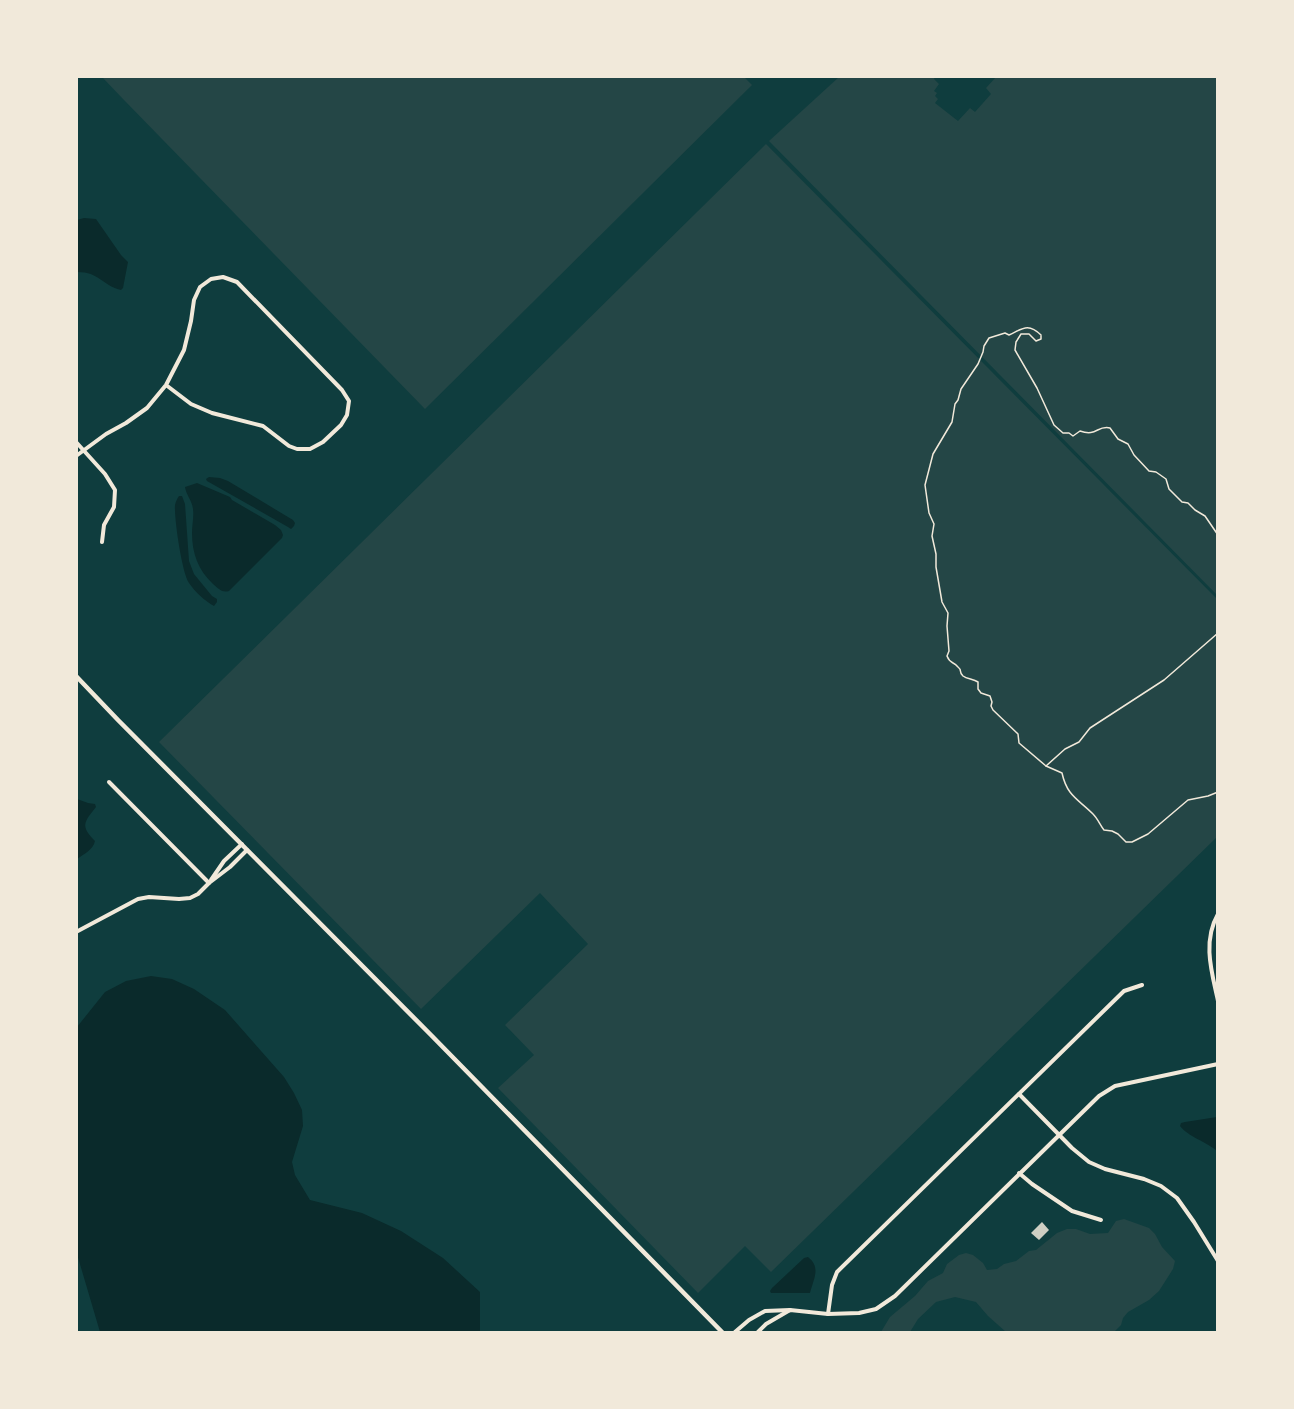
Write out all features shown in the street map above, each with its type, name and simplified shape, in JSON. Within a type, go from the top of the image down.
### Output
[{"type":"street","points":[[76,456],[147,408],[166,385],[184,350],[194,300],[200,287],[211,279],[223,277],[237,282],[342,390],[349,402],[347,415],[341,425],[322,442],[310,449],[297,449],[289,446],[263,426],[212,413],[191,404],[166,385]]},
{"type":"street","points":[[76,442],[105,474],[115,490],[114,507],[104,525],[102,542]]},
{"type":"street","points":[[76,676],[722,1332]]},
{"type":"street","points":[[109,782],[209,883]]},
{"type":"street","points":[[209,883],[229,856],[242,844]]},
{"type":"street","points":[[76,932],[138,899],[190,898],[198,894],[248,850]]},
{"type":"street","points":[[229,856],[235,862]]},
{"type":"street","points":[[1218,914],[1213,923],[1208,954],[1218,1001]]},
{"type":"street","points":[[828,1314],[832,1285],[837,1272],[1124,990],[1142,985]]},
{"type":"street","points":[[735,1332],[749,1320],[765,1311],[790,1310],[828,1314],[859,1313],[876,1309],[895,1296],[1099,1096],[1115,1086],[1218,1064]]},
{"type":"street","points":[[1019,1094],[1072,1148],[1089,1162],[1105,1169],[1144,1179],[1161,1186],[1177,1198],[1218,1261]]},
{"type":"street","points":[[1019,1173],[1072,1211],[1101,1220]]},
{"type":"street","points":[[758,1332],[766,1324],[790,1310]]},
{"type":"path","points":[[1218,535],[1204,516],[1171,492],[1166,479],[1156,472],[1149,471],[1134,455],[1128,444],[1118,439],[1110,428],[1104,427],[1089,434],[1080,431],[1073,436],[1063,433],[1054,425],[1015,345],[1022,334],[1029,334],[1036,341],[1041,339],[1036,329],[1023,328],[1009,335],[1005,333],[989,338],[978,364],[961,390],[955,404],[952,422],[933,454],[925,485],[929,513],[934,524],[932,536],[942,602],[948,613],[948,660],[959,667],[962,675],[976,679],[981,693],[990,696],[993,710],[1018,733],[1020,744],[1045,766],[1062,773],[1065,786],[1093,813],[1102,828],[1118,834],[1125,842],[1132,842],[1148,834],[1188,800],[1218,792]]},
{"type":"path","points":[[1045,766],[1065,749],[1078,742],[1090,728],[1164,680],[1218,633]]},
{"type":"shaded area","points":[[102,77],[744,77],[752,85],[425,409]]},
{"type":"shaded area","points":[[839,77],[935,77],[934,79],[939,84],[934,91],[938,99],[935,103],[958,121],[970,108],[975,112],[991,94],[986,88],[996,77],[1217,77],[1217,595],[769,141]]},
{"type":"shaded area","points":[[766,144],[1217,599],[1217,837],[771,1272],[745,1246],[698,1293],[498,1088],[534,1055],[505,1025],[588,944],[540,893],[421,1009],[159,742]]},
{"type":"shaded area","points":[[96,219],[128,262],[121,290],[96,276],[77,272],[77,220]]},
{"type":"shaded area","points":[[209,477],[228,481],[293,520],[294,526],[291,529],[207,481]]},
{"type":"shaded area","points":[[197,483],[230,497],[275,525],[283,535],[229,591],[221,590],[208,579],[195,554],[192,533],[193,509],[185,487]]},
{"type":"shaded area","points":[[179,496],[182,496],[185,504],[189,561],[194,574],[217,599],[214,606],[197,593],[186,577],[176,521],[175,505]]},
{"type":"shaded area","points":[[77,799],[95,804],[96,807],[85,824],[87,831],[95,841],[94,844],[88,852],[77,859]]},
{"type":"shaded area","points":[[151,976],[172,979],[194,989],[225,1010],[284,1077],[302,1110],[303,1126],[292,1162],[295,1175],[310,1200],[362,1213],[401,1231],[443,1258],[480,1292],[480,1332],[100,1332],[77,1254],[77,1027],[105,992],[126,981]]},
{"type":"shaded area","points":[[1217,1117],[1217,1151],[1187,1133],[1180,1126],[1185,1122]]},
{"type":"shaded area","points":[[1124,1219],[1149,1228],[1175,1261],[1173,1269],[1159,1291],[1149,1300],[1128,1312],[1114,1332],[1006,1332],[976,1302],[955,1297],[936,1302],[918,1319],[910,1332],[881,1332],[890,1317],[915,1296],[928,1281],[943,1273],[947,1264],[959,1255],[966,1253],[973,1255],[983,1263],[987,1270],[997,1269],[1004,1264],[1016,1261],[1029,1251],[1036,1250],[1057,1233],[1067,1229],[1076,1229],[1090,1234],[1108,1233],[1116,1221]]},
{"type":"shaded area","points":[[808,1257],[815,1269],[815,1278],[810,1293],[771,1293],[772,1288],[804,1258]]},
{"type":"building","points":[[1042,1222],[1049,1230],[1039,1240],[1031,1233]]}]
